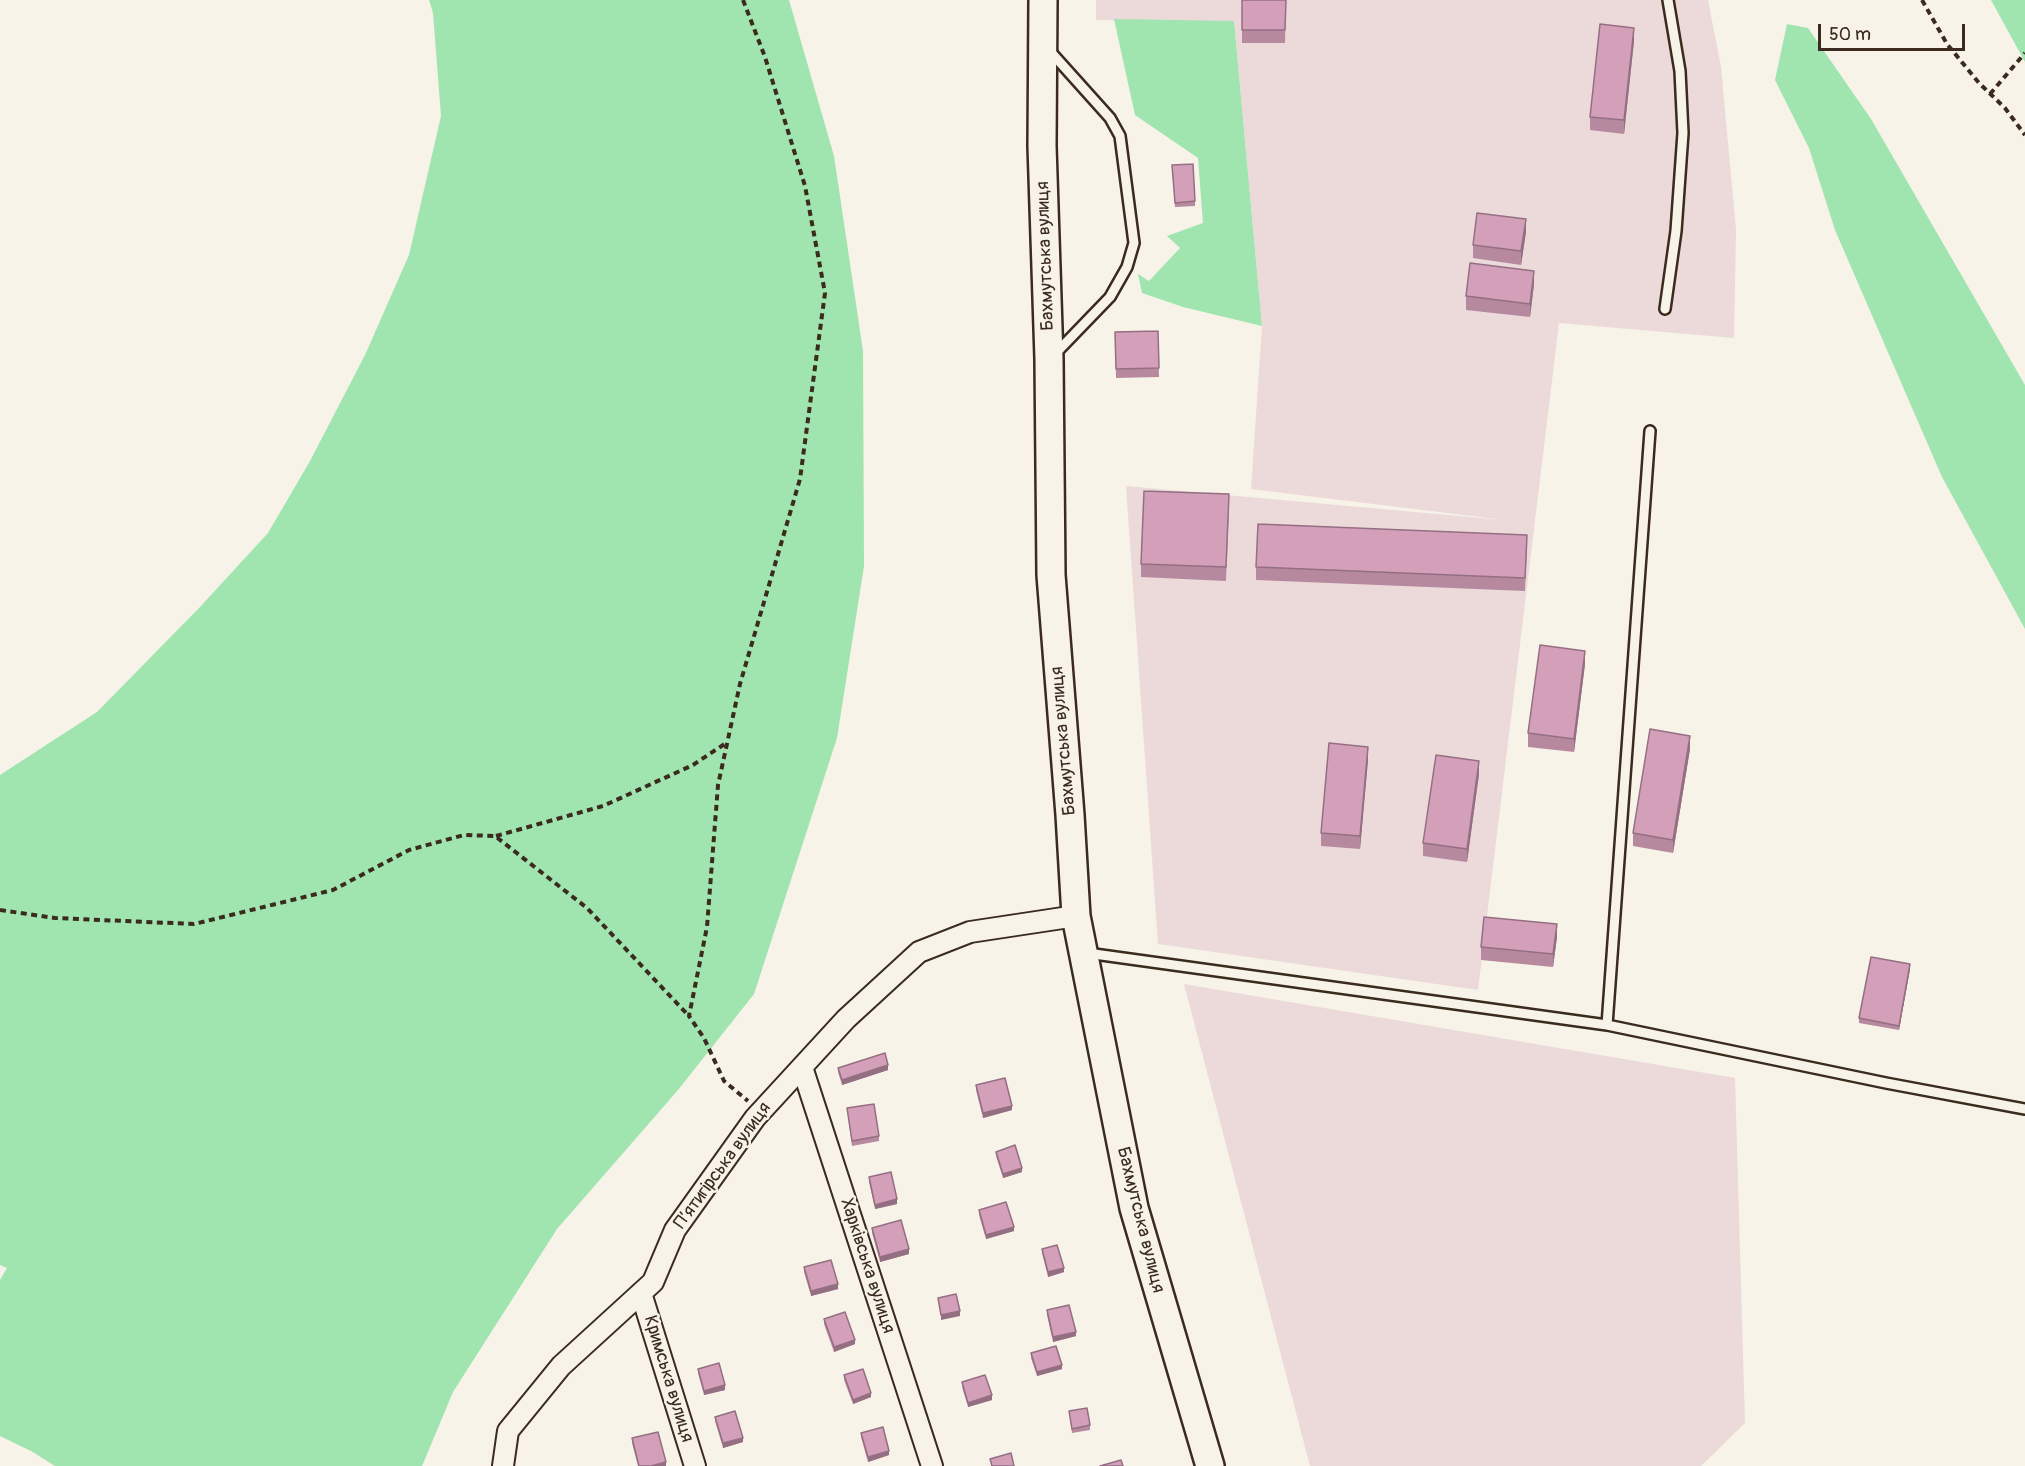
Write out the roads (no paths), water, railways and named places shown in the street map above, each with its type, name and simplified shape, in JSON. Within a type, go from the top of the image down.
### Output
[{"type":"main road","name":"Бахмутська вулиця","points":[[1043,0],[1042,146],[1049,359],[1051,575],[1076,916],[1134,1209],[1210,1466]]},
{"type":"street","name":"П’ятигірська вулиця","points":[[503,1466],[508,1431],[561,1366],[653,1282],[675,1230],[761,1111],[846,1019],[919,952],[970,932],[1076,916]]},
{"type":"street","name":"Харківська вулиця","points":[[802,1067],[932,1466]]},
{"type":"street","name":"Кримська вулиця","points":[[641,1293],[695,1466]]},
{"type":"lane","points":[[1665,309],[1676,231],[1683,133],[1680,71],[1668,0]]},
{"type":"lane","points":[[1043,44],[1110,118],[1120,136],[1134,243],[1127,267],[1110,297],[1049,359]]},
{"type":"lane","points":[[1607,1025],[1650,430]]},
{"type":"lane","points":[[1083,952],[1607,1025],[1886,1083],[2025,1109]]}]
